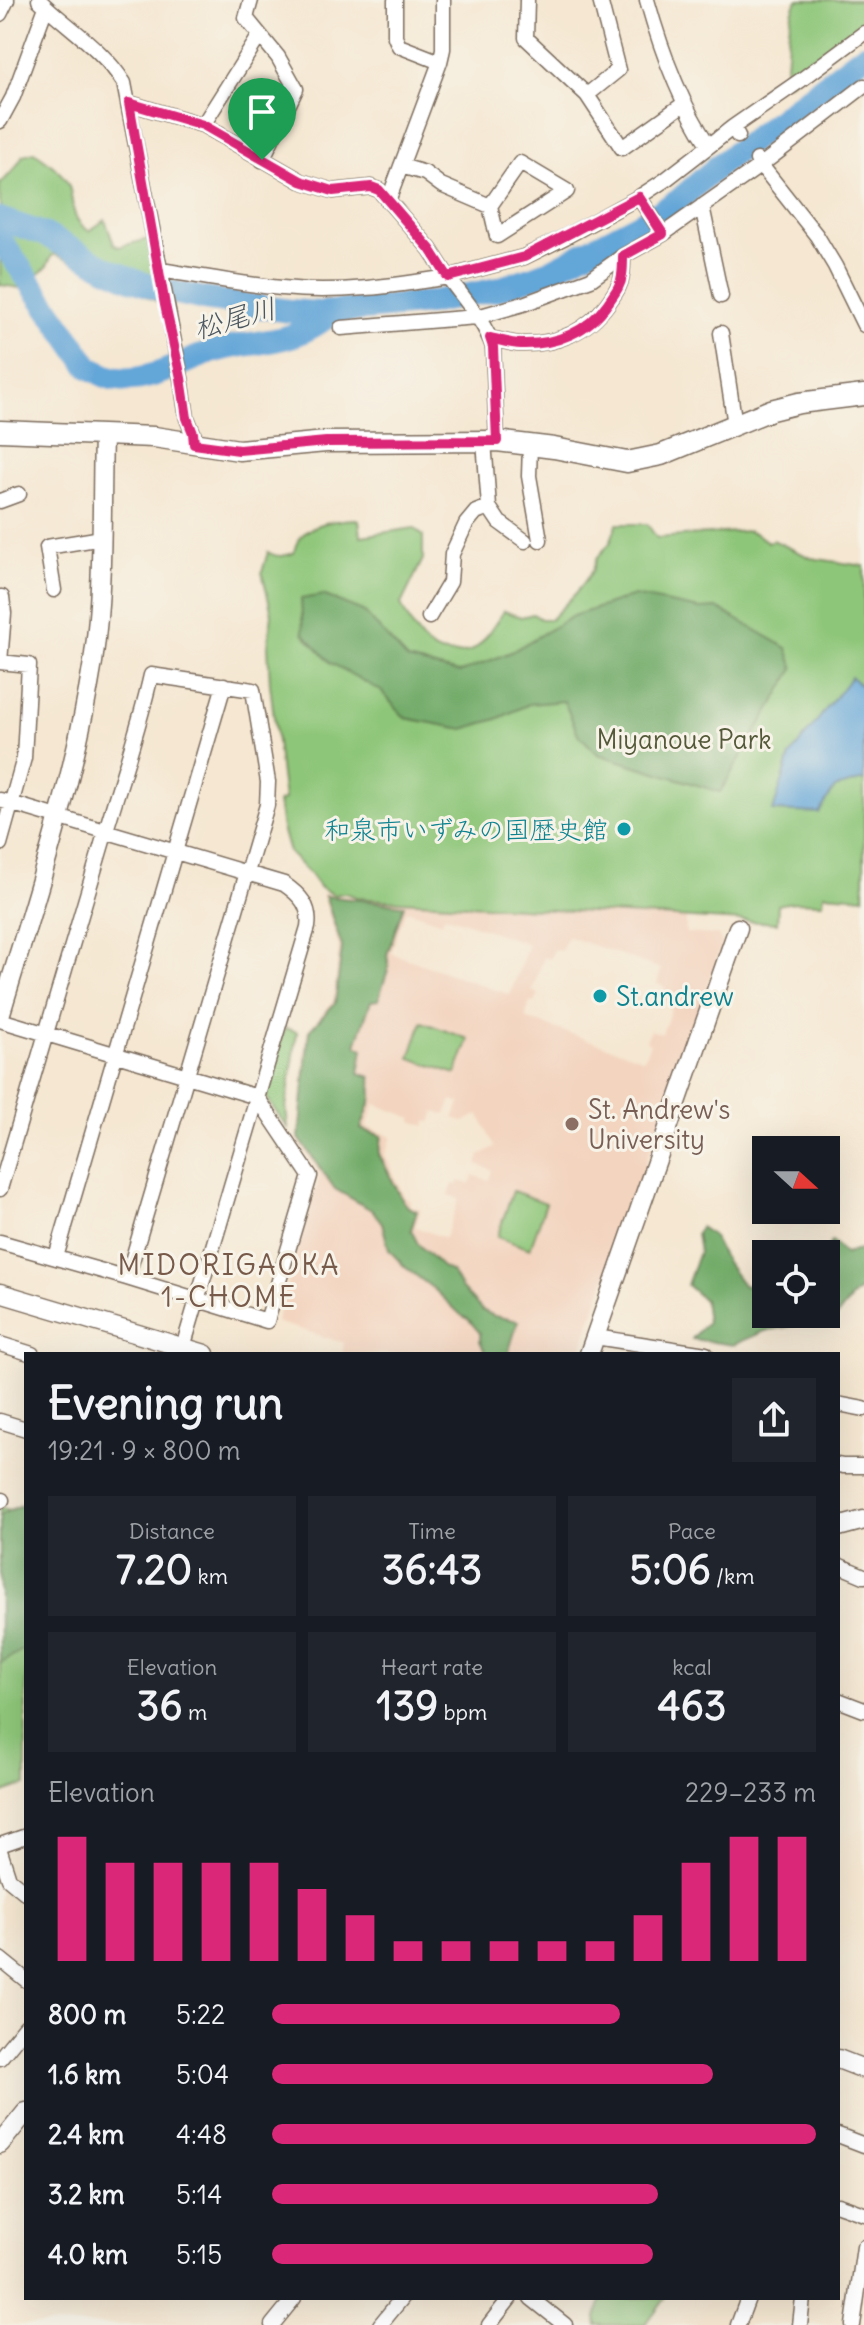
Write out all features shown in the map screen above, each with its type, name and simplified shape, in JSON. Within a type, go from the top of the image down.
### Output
[{"type":"main road","points":[[0,431],[154,437],[239,450],[326,442],[491,441],[627,462],[661,455],[771,410],[799,403],[864,395]]},
{"type":"street","points":[[0,14],[7,0]]},
{"type":"street","points":[[251,0],[246,18],[278,57],[296,89],[262,160]]},
{"type":"street","points":[[395,0],[395,37],[399,46],[440,62]]},
{"type":"street","points":[[388,201],[440,62],[443,0]]},
{"type":"street","points":[[527,0],[526,38],[587,95],[622,148],[685,103]]},
{"type":"street","points":[[587,95],[618,70],[600,0]]},
{"type":"street","points":[[647,0],[685,103],[709,146]]},
{"type":"street","points":[[0,121],[13,97],[43,3],[85,39],[115,69],[124,83],[194,444]]},
{"type":"street","points":[[160,273],[283,288],[384,287],[451,280],[524,257],[640,199],[709,146],[736,131],[864,33]]},
{"type":"street","points":[[203,125],[260,35]]},
{"type":"street","points":[[341,328],[475,315],[523,304],[582,283],[702,206],[864,86]]},
{"type":"street","points":[[129,103],[203,125],[301,181],[333,191],[371,187],[379,190],[430,249],[490,338],[493,347],[489,507],[499,522],[532,540],[530,445]]},
{"type":"street","points":[[759,162],[817,236],[864,325]]},
{"type":"street","points":[[520,163],[567,191],[497,236],[490,206],[520,163]]},
{"type":"street","points":[[401,166],[425,173],[441,185],[490,206]]},
{"type":"street","points":[[640,199],[662,232]]},
{"type":"street","points":[[702,206],[721,296]]},
{"type":"street","points":[[490,338],[519,344],[557,339],[588,325],[618,289],[623,256]]},
{"type":"street","points":[[721,333],[735,425]]},
{"type":"street","points":[[0,1242],[267,1321],[310,1176],[257,1097],[0,1018],[79,738],[93,659],[100,592],[103,436]]},
{"type":"street","points":[[0,501],[19,494]]},
{"type":"street","points":[[429,617],[450,582],[452,554],[466,524],[476,512],[489,507]]},
{"type":"street","points":[[54,590],[45,541],[102,538]]},
{"type":"street","points":[[0,597],[4,613],[0,662],[29,665],[24,758],[6,802],[0,844]]},
{"type":"street","points":[[0,1189],[151,675],[253,690],[268,782],[267,805],[127,1278]]},
{"type":"street","points":[[56,1257],[224,685]]},
{"type":"street","points":[[0,1293],[182,1351],[310,916],[306,905],[284,884],[6,802]]},
{"type":"street","points":[[681,1352],[592,1345],[738,928]]},
{"type":"street","points":[[0,1344],[26,1352]]},
{"type":"street","points":[[840,1404],[864,1409]]},
{"type":"street","points":[[0,1421],[24,1428]]},
{"type":"street","points":[[840,1465],[864,1466]]},
{"type":"street","points":[[840,1526],[864,1520]]},
{"type":"street","points":[[840,1566],[864,1576]]},
{"type":"street","points":[[840,1701],[864,1710]]},
{"type":"street","points":[[0,1845],[24,1837]]},
{"type":"street","points":[[0,1851],[9,1879],[24,1891]]},
{"type":"street","points":[[0,1959],[24,1978]]},
{"type":"street","points":[[0,2058],[24,2028]]},
{"type":"street","points":[[840,2060],[864,2069]]},
{"type":"street","points":[[0,2144],[24,2114]]},
{"type":"street","points":[[840,2136],[864,2145]]},
{"type":"street","points":[[840,2206],[864,2214]]},
{"type":"street","points":[[853,2325],[864,2247]]},
{"type":"street","points":[[272,2325],[292,2300]]},
{"type":"street","points":[[380,2325],[400,2300]]},
{"type":"street","points":[[489,2325],[508,2300]]},
{"type":"street","points":[[534,2300],[565,2325]]},
{"type":"street","points":[[738,2325],[747,2300]]},
{"type":"street","points":[[800,2325],[803,2300]]},
{"type":"shaded area","name":"St. Andrew's University","points":[[322,894],[686,918],[686,933],[718,935],[722,944],[580,1352],[342,1352],[344,1343],[276,1322],[320,1175],[297,1140],[307,1031],[333,1001],[339,947]],"holes":[[[406,910],[442,922],[445,915],[528,944],[510,995],[391,953]],[[567,936],[661,969],[657,984],[665,987],[661,999],[673,1003],[662,1034],[650,1030],[646,1041],[650,1043],[644,1059],[525,1018],[530,1002],[535,1003],[539,994],[532,991],[544,957],[550,959],[554,949],[561,951]],[[452,1100],[460,1103],[454,1118],[464,1122],[479,1114],[495,1147],[480,1155],[477,1165],[492,1170],[489,1180],[473,1175],[470,1184],[459,1181],[457,1185],[453,1184],[449,1195],[459,1199],[445,1238],[415,1227],[421,1209],[409,1205],[411,1200],[405,1198],[385,1155],[392,1136],[367,1127],[375,1104],[413,1118],[413,1121],[425,1126],[427,1121],[431,1123],[435,1112],[446,1115]]]},
{"type":"green space","points":[[797,0],[864,0],[864,28],[787,84],[784,81],[789,30]]},
{"type":"green space","points":[[34,152],[65,179],[76,218],[83,227],[89,231],[105,220],[114,244],[119,247],[149,239],[165,305],[55,254],[46,268],[20,288],[0,285],[0,184],[23,155]]},
{"type":"green space","name":"Miyanoue Park","points":[[359,520],[361,536],[414,528],[423,536],[423,559],[401,604],[425,643],[446,653],[466,652],[477,647],[504,611],[521,617],[533,614],[541,619],[551,619],[593,570],[597,558],[610,543],[617,524],[647,524],[657,538],[748,531],[811,558],[864,566],[864,897],[824,894],[823,903],[778,905],[777,923],[383,900],[345,893],[334,895],[320,888],[289,853],[282,828],[278,802],[284,800],[268,646],[272,614],[262,572],[268,552],[281,556],[294,553],[297,543],[309,530],[327,523]]},
{"type":"green space","points":[[323,595],[363,611],[408,660],[459,673],[511,652],[573,616],[634,596],[700,609],[717,608],[787,648],[794,669],[720,792],[598,754],[578,734],[564,701],[529,704],[497,719],[463,729],[405,718],[381,691],[331,663],[303,633],[301,599]]},
{"type":"green space","points":[[325,896],[404,905],[387,955],[389,967],[378,1000],[371,1001],[356,1045],[363,1049],[359,1073],[371,1077],[372,1098],[361,1129],[382,1136],[379,1154],[403,1201],[417,1211],[411,1230],[418,1244],[442,1267],[452,1272],[461,1288],[482,1310],[518,1321],[509,1352],[485,1352],[480,1333],[469,1320],[389,1250],[382,1223],[373,1211],[335,1189],[299,1138],[309,1031],[335,1003],[342,947]]},
{"type":"green space","points":[[422,1022],[469,1039],[456,1074],[410,1058]]},
{"type":"green space","points":[[285,1028],[297,1032],[286,1108],[288,1128],[267,1099],[266,1092]]},
{"type":"green space","points":[[513,1191],[546,1203],[530,1249],[497,1237]]},
{"type":"green space","points":[[700,1227],[712,1235],[726,1262],[744,1286],[752,1285],[752,1328],[780,1328],[733,1345],[692,1339],[707,1322],[704,1300],[687,1285],[699,1252],[696,1234]]},
{"type":"green space","points":[[864,1248],[864,1288],[840,1312],[840,1249],[845,1254]]},
{"type":"green space","points":[[24,1504],[24,1786],[0,1794],[0,1507],[10,1510]]},
{"type":"green space","points":[[24,1504],[24,1649],[0,1663],[0,1515]]},
{"type":"green space","points":[[602,2300],[664,2300],[645,2325],[597,2325],[596,2318]]},
{"type":"water","points":[[851,677],[864,688],[864,780],[835,788],[819,813],[773,811],[790,756]]},
{"type":"waterway","name":"松尾川","points":[[0,219],[44,234],[136,281],[204,299],[320,313],[429,303],[498,289],[548,272],[641,223],[678,201],[718,166],[864,55]]},
{"type":"waterway","name":"松尾川","points":[[0,239],[89,367],[114,378],[144,377],[218,350],[291,336],[309,329],[334,312]]},
{"type":"place","name":"和泉市いずみの国歴史館","points":[[624,829]]},
{"type":"place","name":"St.andrew","points":[[600,996]]},
{"type":"place","name":"St. Andrew's University","points":[[572,1124]]},
{"type":"district","name":"MIDORIGAOKA 1-CHOME","points":[[229,1281]]},
{"type":"route","points":[[129,103],[203,125],[262,160],[301,181],[333,191],[371,187],[379,190],[430,249],[448,277],[524,257],[639,197],[663,234],[623,256],[618,289],[604,309],[575,333],[557,339],[519,344],[490,338],[497,441],[326,442],[239,450],[194,444],[165,305],[129,103]]}]
